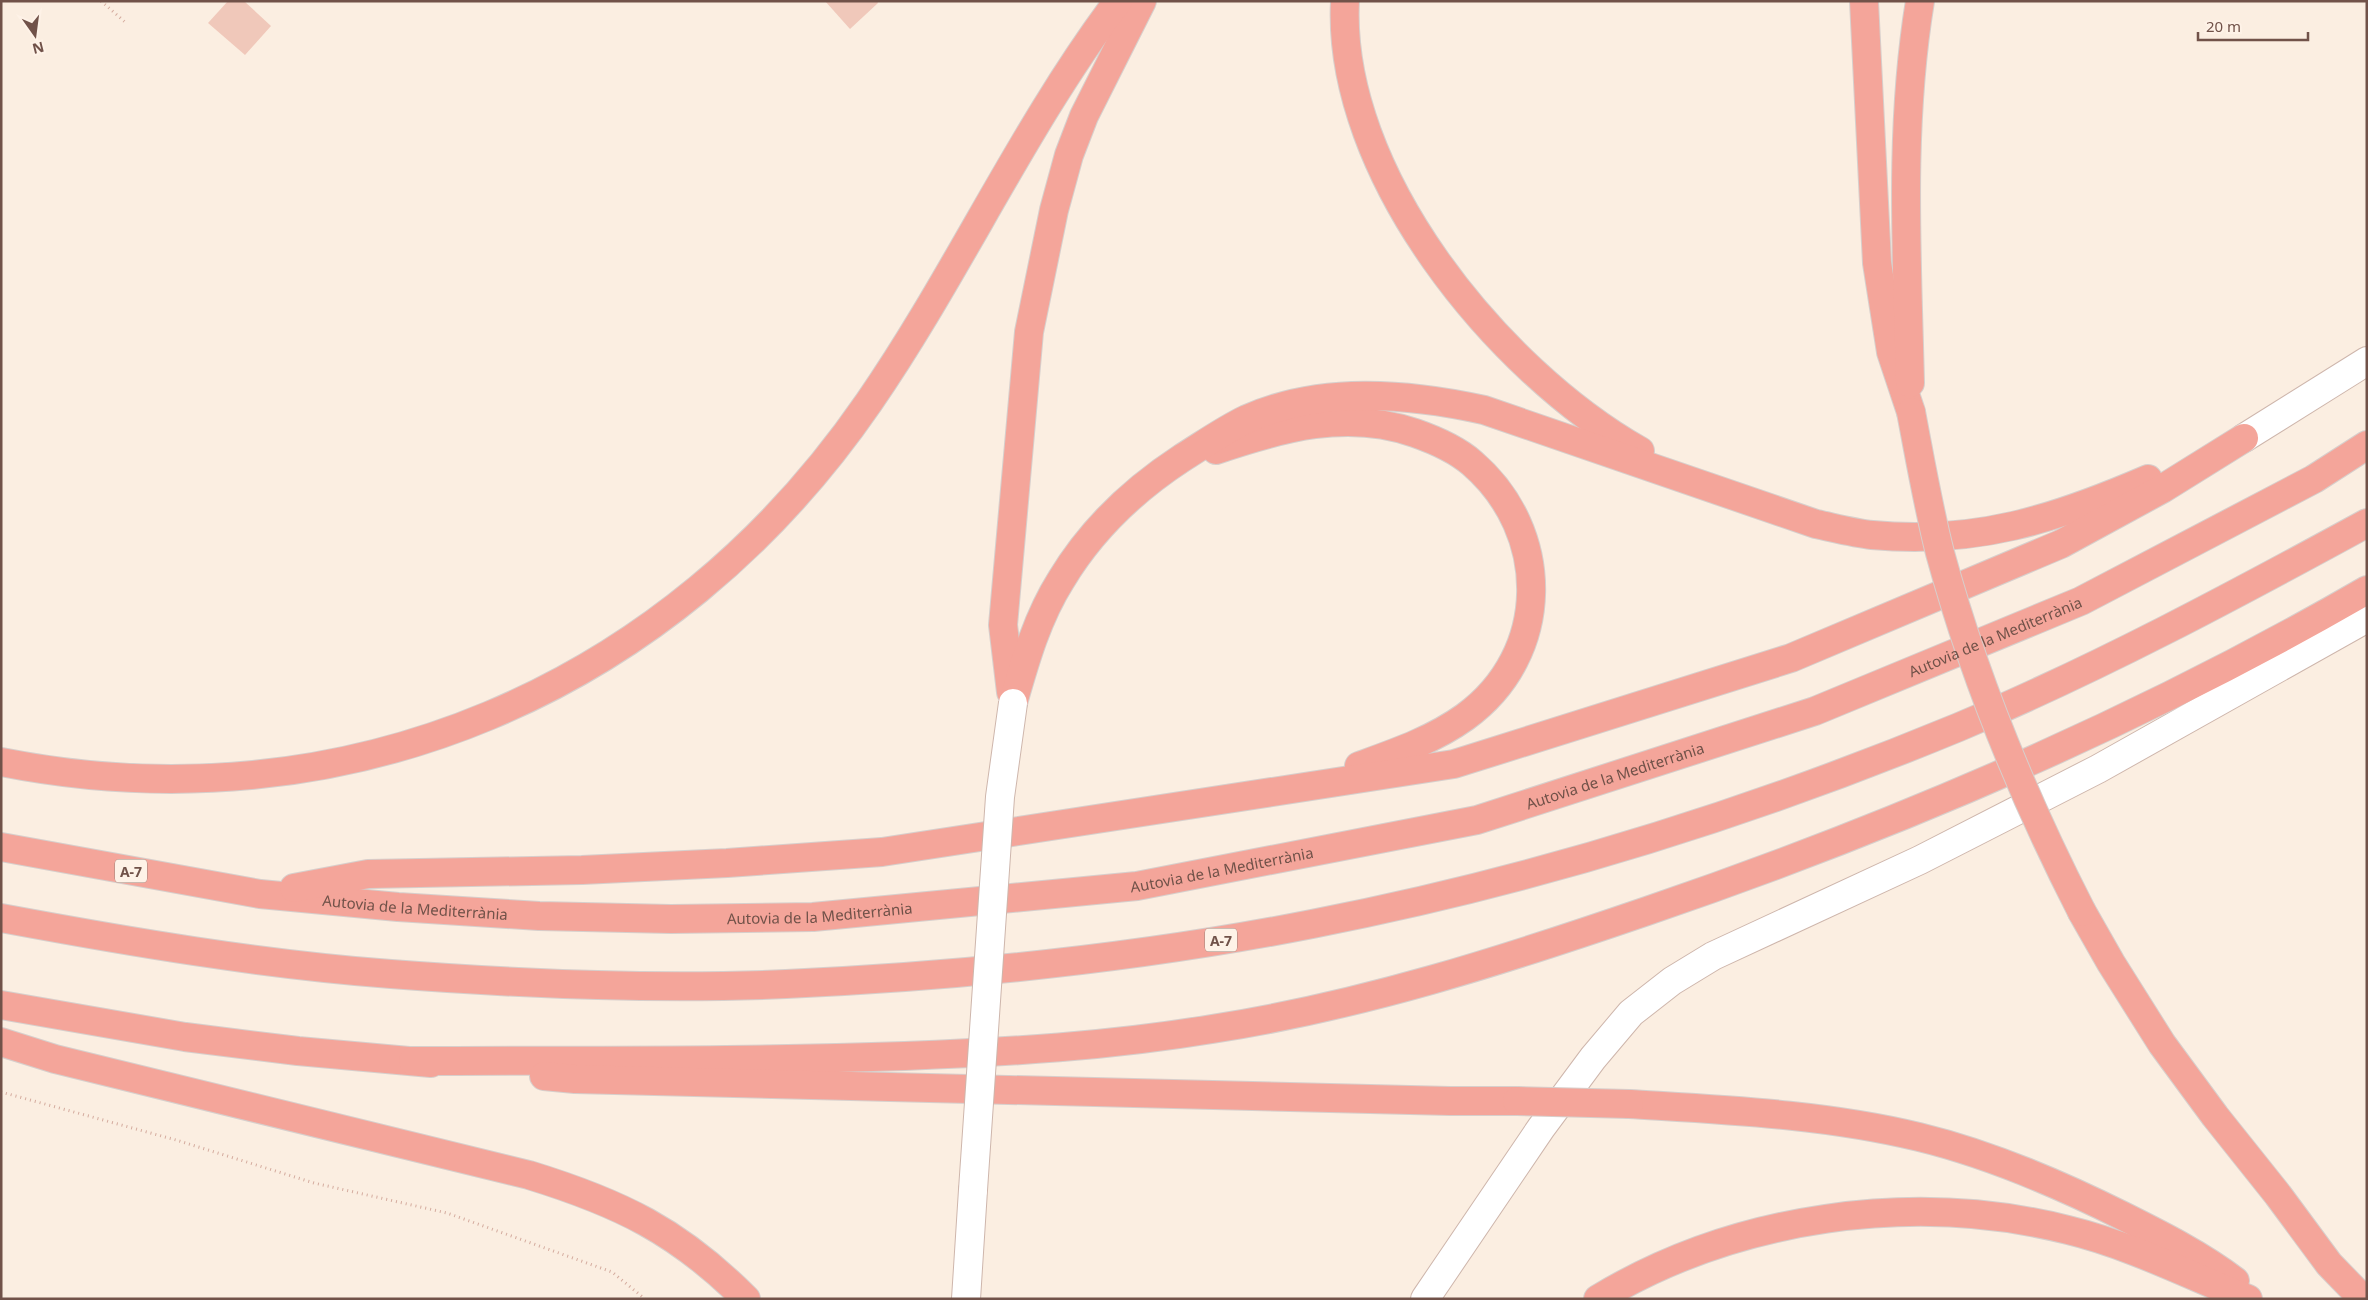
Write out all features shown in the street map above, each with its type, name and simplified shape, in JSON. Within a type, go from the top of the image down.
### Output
[{"type":"highway","points":[[1,762],[49,771],[113,778],[182,780],[248,776],[315,767],[380,753],[448,733],[509,709],[571,677],[624,645],[683,604],[734,559],[779,513],[850,428],[901,354],[1082,48],[1118,1]]},
{"type":"highway","points":[[1013,703],[1003,625],[1029,332],[1054,210],[1069,155],[1088,107],[1142,1]]},
{"type":"highway","points":[[1346,1],[1344,25],[1354,94],[1368,131],[1403,208],[1447,276],[1497,337],[1557,393],[1626,443],[1689,479]]},
{"type":"highway","points":[[1864,1],[1877,263],[1891,352],[1911,412],[1940,552],[1973,660],[2025,793],[2082,912],[2111,963],[2162,1044],[2215,1116],[2278,1194],[2329,1264],[2363,1299]]},
{"type":"highway","points":[[1911,412],[1905,242],[1906,130],[1920,1]]},
{"type":"highway","points":[[1013,703],[1027,655],[1043,614],[1060,581],[1101,526],[1132,495],[1170,466],[1246,420],[1278,407],[1354,396],[1393,396],[1437,400],[1484,410],[1816,524],[1871,534],[1920,537],[1989,532],[2052,517],[2113,494],[2244,438]]},
{"type":"highway","points":[[1170,466],[1271,432],[1346,421],[1382,425],[1414,433],[1446,446],[1471,462],[1492,484],[1510,508],[1530,566],[1532,596],[1529,625],[1508,672],[1490,694],[1466,717],[1435,735],[1311,784]]},
{"type":"highway","points":[[260,894],[368,874],[640,867],[882,852],[1311,784],[1454,764],[1792,658],[2061,544],[2162,489],[2244,438]]},
{"type":"highway","name":"Autovia de la Mediterrània","points":[[1,847],[260,894],[398,907],[538,916],[671,919],[813,917],[1137,886],[1477,820],[1815,711],[2081,601],[2314,479],[2367,445]]},
{"type":"highway","name":"A-7","points":[[1,918],[91,935],[245,959],[385,974],[510,982],[644,985],[780,984],[912,977],[1052,964],[1180,947],[1314,924],[1580,860],[1706,822],[1837,775],[1960,726],[2055,684],[2213,608],[2367,523]]},
{"type":"highway","points":[[413,1062],[711,1060],[1002,1052],[1114,1043],[1213,1029],[1386,994],[1562,940],[1727,884],[1872,828],[1997,776],[2112,724],[2207,677],[2367,590]]},
{"type":"highway","points":[[1,937],[245,959]]},
{"type":"highway","points":[[1,1005],[184,1037],[298,1051],[575,1079],[1629,1104],[1784,1115],[1852,1124],[1919,1137],[1986,1159],[2075,1192],[2164,1237],[2225,1273],[2258,1299]]},
{"type":"highway","points":[[1,1042],[55,1058],[529,1175],[577,1190],[625,1209],[672,1236],[717,1270],[746,1299]]},
{"type":"highway","points":[[1598,1299],[1662,1266],[1719,1244],[1776,1229],[1840,1217],[1902,1212],[1959,1214],[2015,1220],[2068,1230],[2122,1247],[2248,1299]]},
{"type":"street","points":[[2244,438],[2367,361]]},
{"type":"street","points":[[1425,1299],[1541,1128],[1593,1058],[1631,1013],[1672,981],[1722,952],[1920,860],[2098,769],[2367,618]]},
{"type":"street","points":[[966,1299],[1000,797],[1013,703]]},
{"type":"path","points":[[101,1],[125,22]]},
{"type":"path","points":[[1,1092],[176,1140],[314,1183],[447,1212],[612,1272],[644,1299]]},
{"type":"building","points":[[228,1],[244,1],[271,26],[245,55],[208,23]]},
{"type":"building","points":[[825,1],[877,1],[878,3],[850,29]]}]
